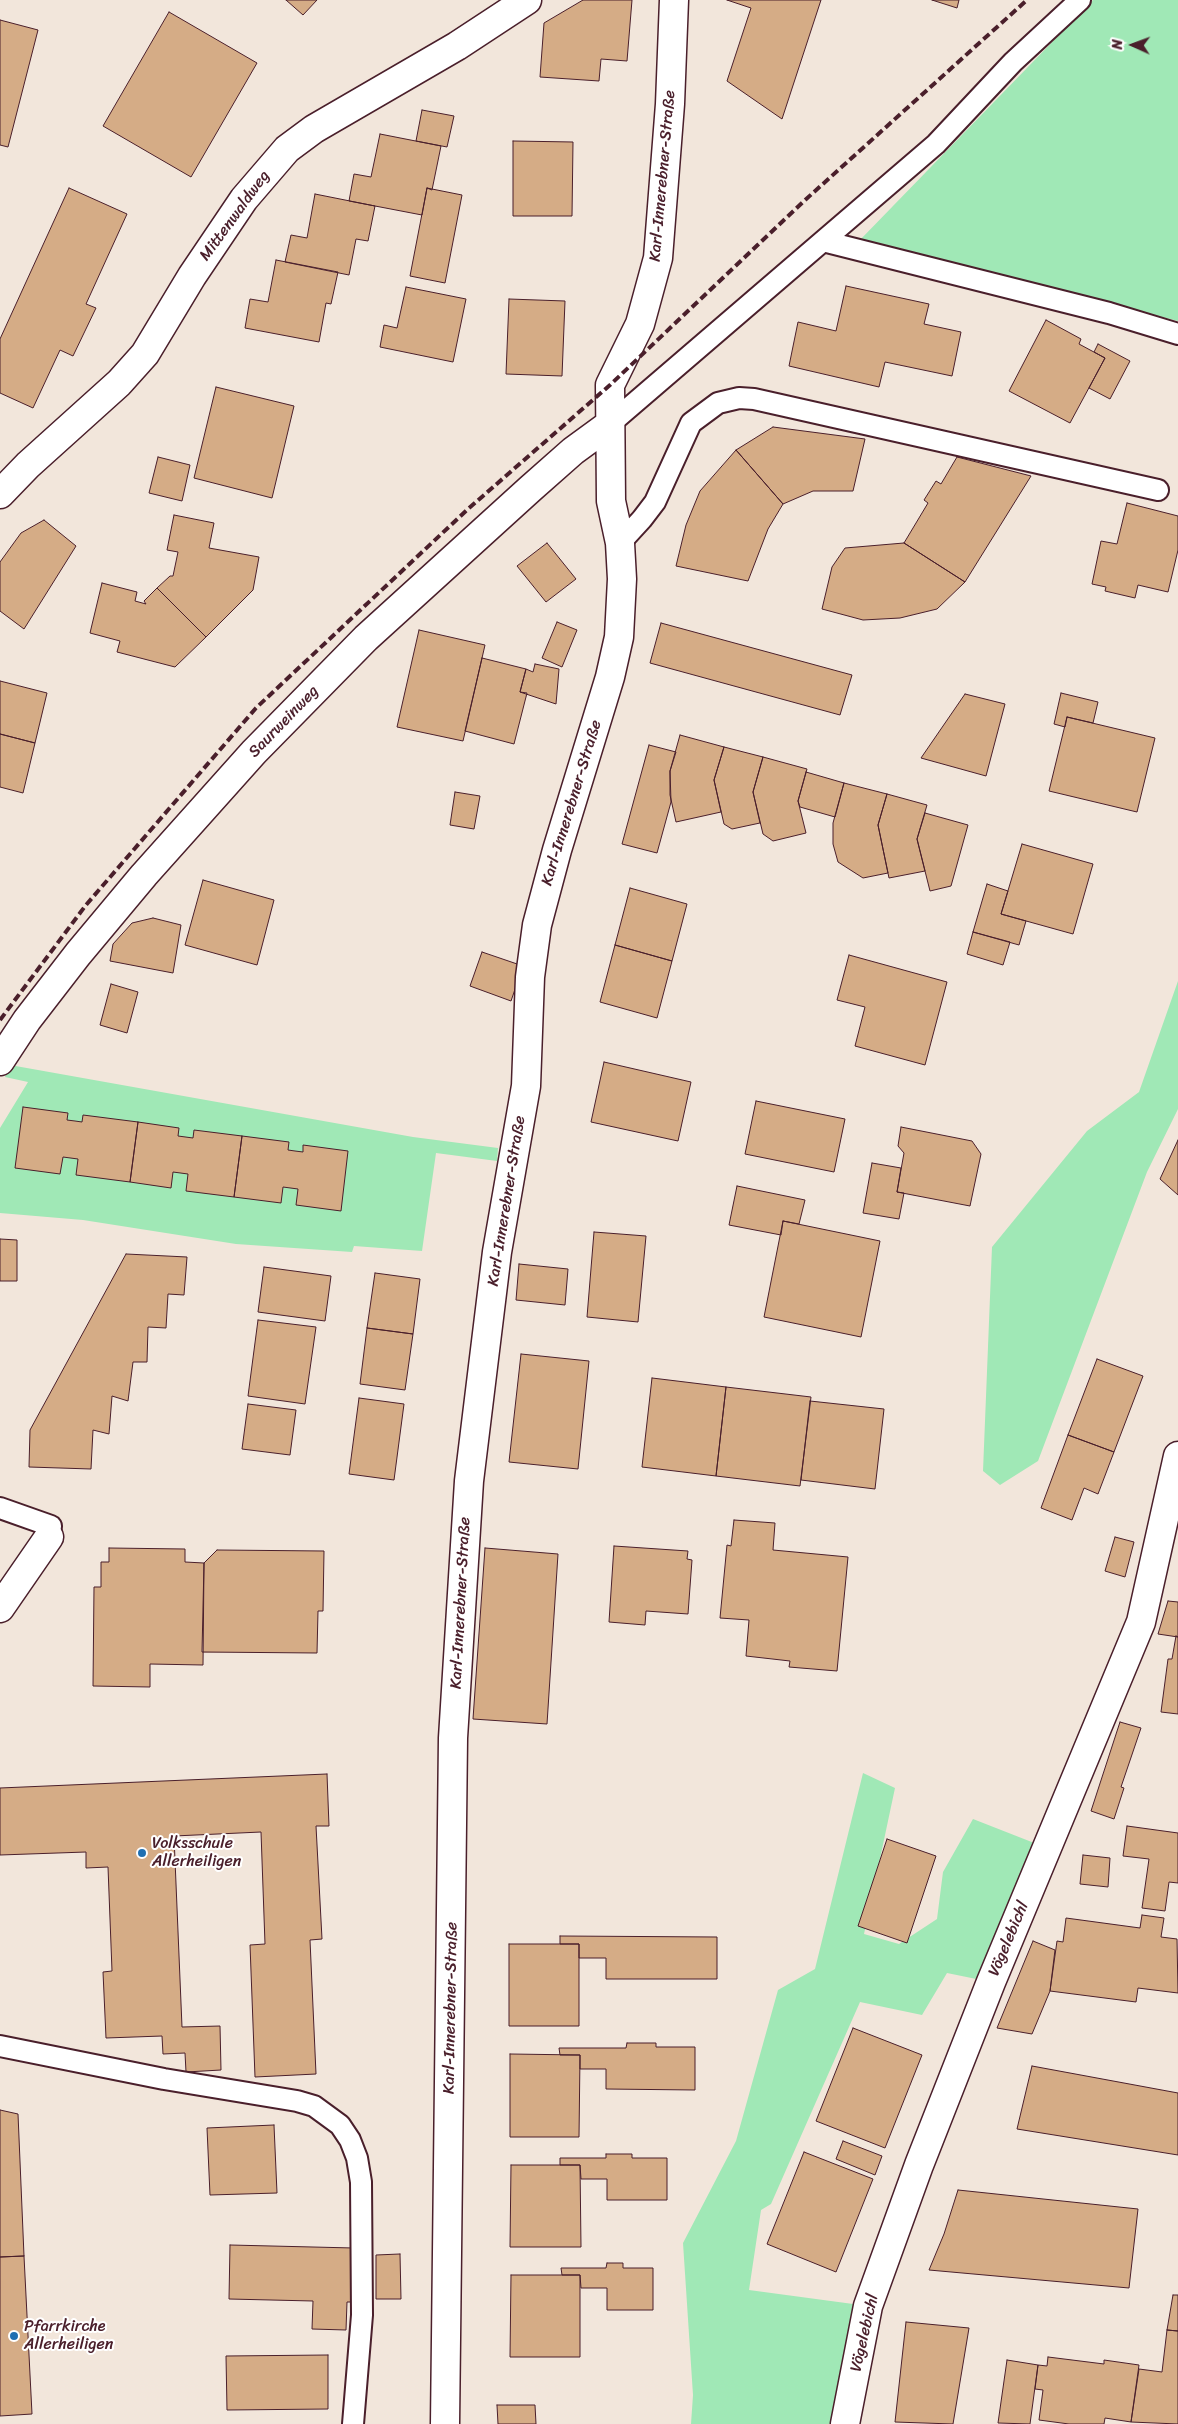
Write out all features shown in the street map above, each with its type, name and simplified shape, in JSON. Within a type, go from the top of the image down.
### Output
[{"type":"street","name":"Mittenwaldweg","points":[[0,494],[28,465],[120,383],[145,354],[192,276],[244,199],[287,149],[314,129],[457,46],[527,0]]},
{"type":"street","name":"Karl-Innerebner-Straße","points":[[445,2424],[453,1738],[469,1480],[497,1252],[526,1086],[530,977],[536,925],[556,850],[610,677],[619,637],[622,608],[620,543],[611,501],[610,385],[640,324],[660,248],[670,104],[674,0]]},
{"type":"street","name":"Saurweinweg","points":[[0,1061],[27,1020],[78,954],[144,875],[254,752],[373,632],[566,457],[610,424]]},
{"type":"street","name":"Vögelebichl","points":[[845,2424],[868,2306],[919,2165],[991,1982],[1140,1622],[1178,1456]]},
{"type":"street","points":[[0,1608],[49,1537]]},
{"type":"lane","points":[[610,424],[936,144],[1013,62],[1080,0]]},
{"type":"lane","points":[[823,241],[1109,313],[1178,334]]},
{"type":"lane","points":[[620,543],[642,520],[655,502],[691,423],[718,403],[739,398],[754,399],[1158,490]]},
{"type":"lane","points":[[0,1508],[50,1526],[49,1537]]},
{"type":"lane","points":[[0,2046],[164,2079],[296,2101],[314,2106],[340,2125],[350,2140],[357,2158],[362,2182],[362,2315],[353,2424]]},
{"type":"green space","points":[[1093,0],[1178,0],[1178,321],[859,241]]},
{"type":"green space","points":[[1178,981],[1178,1109],[1147,1172],[1038,1461],[1000,1485],[983,1471],[992,1247],[1087,1131],[1139,1092]]},
{"type":"green space","points":[[10,1065],[413,1137],[498,1148],[497,1161],[436,1153],[422,1251],[354,1246],[352,1252],[236,1244],[83,1220],[0,1213],[0,1128],[28,1082],[5,1077]]},
{"type":"green space","points":[[863,1773],[895,1788],[864,1934],[899,1944],[937,1919],[943,1872],[973,1819],[1047,1848],[991,1982],[947,1973],[922,2015],[860,2002],[771,2204],[761,2210],[749,2290],[868,2306],[845,2424],[691,2424],[693,2395],[683,2243],[736,2141],[778,1990],[815,1969]]},
{"type":"building","points":[[286,0],[317,0],[303,15]]},
{"type":"building","points":[[583,0],[632,0],[627,61],[601,59],[599,81],[540,77],[544,23]]},
{"type":"building","points":[[727,0],[821,0],[782,119],[727,81],[751,8]]},
{"type":"building","points":[[932,0],[959,0],[957,8]]},
{"type":"building","points":[[169,12],[257,63],[191,177],[103,126]]},
{"type":"building","points":[[0,20],[38,30],[8,147],[0,145]]},
{"type":"building","points":[[422,110],[454,116],[447,147],[416,141]]},
{"type":"building","points":[[380,134],[441,146],[432,190],[427,188],[422,215],[349,201],[354,174],[371,177]]},
{"type":"building","points":[[513,141],[573,142],[572,216],[513,216]]},
{"type":"building","points":[[69,188],[127,214],[86,304],[96,308],[73,356],[60,350],[33,408],[0,393],[0,339]]},
{"type":"building","points":[[427,188],[462,195],[445,283],[410,276]]},
{"type":"building","points":[[315,194],[375,206],[368,241],[356,239],[349,275],[285,262],[291,235],[307,238]]},
{"type":"building","points":[[276,260],[338,272],[331,304],[326,303],[319,342],[245,328],[250,299],[268,302]]},
{"type":"building","points":[[846,286],[929,304],[924,324],[961,332],[952,376],[885,362],[879,387],[789,366],[798,322],[836,331]]},
{"type":"building","points":[[406,287],[466,299],[453,362],[380,347],[384,325],[397,328]]},
{"type":"building","points":[[509,299],[565,301],[562,376],[506,374]]},
{"type":"building","points":[[1046,320],[1081,339],[1079,344],[1105,358],[1070,423],[1009,391]]},
{"type":"building","points":[[1098,344],[1130,361],[1110,399],[1089,388],[1105,358],[1094,352]]},
{"type":"building","points":[[216,387],[294,406],[272,498],[194,478]]},
{"type":"building","points":[[773,427],[865,439],[853,491],[813,491],[783,504],[736,450]]},
{"type":"building","points":[[736,450],[783,504],[768,529],[748,581],[676,566],[686,525],[700,491]]},
{"type":"building","points":[[158,457],[190,465],[182,501],[149,493]]},
{"type":"building","points":[[957,457],[1031,476],[965,582],[904,543],[928,503],[924,500],[936,481],[941,484]]},
{"type":"building","points":[[1127,503],[1178,516],[1178,550],[1168,592],[1138,585],[1135,598],[1105,591],[1106,587],[1092,584],[1101,541],[1117,544]]},
{"type":"building","points":[[174,515],[214,523],[209,548],[259,557],[253,590],[206,637],[157,588],[170,576],[173,576],[178,552],[167,550]]},
{"type":"building","points":[[44,520],[76,546],[24,629],[0,611],[0,562],[21,533]]},
{"type":"building","points":[[547,543],[576,579],[546,602],[517,566]]},
{"type":"building","points":[[904,543],[965,582],[937,609],[900,618],[863,620],[822,609],[832,567],[845,548]]},
{"type":"building","points":[[102,583],[137,592],[135,601],[146,604],[144,601],[157,588],[206,637],[175,667],[117,652],[120,641],[90,633]]},
{"type":"building","points":[[557,622],[577,630],[562,667],[542,658]]},
{"type":"building","points":[[661,623],[852,675],[840,715],[650,663]]},
{"type":"building","points":[[419,630],[485,645],[463,741],[397,727]]},
{"type":"building","points":[[482,658],[526,669],[520,692],[527,693],[514,744],[465,731]]},
{"type":"building","points":[[535,664],[559,669],[556,704],[520,692],[526,669],[533,672]]},
{"type":"building","points":[[0,681],[47,693],[35,743],[0,734]]},
{"type":"building","points":[[1061,693],[1098,702],[1093,723],[1067,717],[1065,727],[1054,724]]},
{"type":"building","points":[[965,694],[1005,704],[986,776],[921,758]]},
{"type":"building","points":[[1067,717],[1155,738],[1137,812],[1049,791]]},
{"type":"building","points":[[0,734],[35,743],[23,793],[0,787]]},
{"type":"building","points":[[680,735],[724,747],[714,780],[721,812],[676,822],[670,795],[670,771]]},
{"type":"building","points":[[649,745],[676,752],[670,771],[671,802],[657,853],[622,844]]},
{"type":"building","points":[[724,747],[763,757],[753,792],[760,823],[732,829],[724,824],[714,780]]},
{"type":"building","points":[[763,757],[807,769],[798,801],[806,833],[773,841],[763,834],[753,792]]},
{"type":"building","points":[[806,772],[844,783],[835,817],[800,807],[798,801]]},
{"type":"building","points":[[844,783],[887,794],[878,825],[888,873],[863,878],[838,862],[833,844],[833,823]]},
{"type":"building","points":[[455,792],[480,796],[474,829],[450,825]]},
{"type":"building","points":[[887,794],[927,805],[917,839],[925,871],[889,878],[878,825]]},
{"type":"building","points":[[925,813],[968,825],[951,886],[930,891],[917,839]]},
{"type":"building","points":[[1022,844],[1093,864],[1073,934],[1001,914]]},
{"type":"building","points":[[203,880],[274,900],[257,965],[185,945]]},
{"type":"building","points":[[987,884],[1008,891],[1001,914],[1026,921],[1019,945],[973,932]]},
{"type":"building","points":[[630,888],[687,904],[672,961],[615,945]]},
{"type":"building","points":[[153,918],[181,925],[173,973],[110,961],[113,944],[132,923]]},
{"type":"building","points":[[973,932],[1010,942],[1003,965],[967,954]]},
{"type":"building","points":[[615,945],[672,961],[657,1018],[600,1002]]},
{"type":"building","points":[[482,952],[523,966],[511,1001],[470,986]]},
{"type":"building","points":[[849,955],[947,982],[925,1065],[855,1046],[865,1007],[837,1000]]},
{"type":"building","points":[[111,984],[138,992],[127,1033],[100,1025]]},
{"type":"building","points":[[604,1062],[691,1082],[678,1141],[591,1122]]},
{"type":"building","points":[[756,1101],[845,1119],[834,1172],[745,1154]]},
{"type":"building","points":[[23,1107],[68,1113],[67,1120],[82,1122],[83,1115],[138,1122],[130,1182],[76,1175],[78,1159],[63,1157],[60,1174],[15,1168]]},
{"type":"building","points":[[138,1122],[179,1128],[178,1136],[193,1138],[194,1130],[242,1136],[234,1197],[186,1191],[188,1174],[173,1172],[171,1188],[130,1182]]},
{"type":"building","points":[[901,1127],[972,1141],[981,1154],[970,1206],[897,1192],[904,1153],[898,1146]]},
{"type":"building","points":[[242,1136],[289,1142],[288,1150],[295,1151],[303,1152],[303,1145],[348,1151],[341,1211],[296,1205],[298,1189],[283,1187],[281,1203],[234,1197]]},
{"type":"building","points":[[1178,1140],[1178,1195],[1160,1179]]},
{"type":"building","points":[[872,1163],[901,1168],[897,1192],[904,1193],[899,1219],[863,1213]]},
{"type":"building","points":[[737,1186],[805,1200],[799,1224],[783,1221],[781,1235],[729,1225]]},
{"type":"building","points":[[783,1221],[880,1241],[861,1337],[764,1317]]},
{"type":"building","points":[[594,1232],[646,1236],[638,1322],[587,1317]]},
{"type":"building","points":[[0,1239],[17,1240],[17,1281],[0,1281]]},
{"type":"building","points":[[126,1254],[187,1257],[184,1295],[168,1294],[166,1328],[148,1327],[147,1362],[133,1362],[128,1401],[112,1396],[109,1434],[93,1430],[91,1469],[29,1467],[30,1430]]},
{"type":"building","points":[[519,1264],[568,1269],[565,1305],[516,1300]]},
{"type":"building","points":[[264,1267],[331,1276],[325,1321],[258,1312]]},
{"type":"building","points":[[375,1273],[420,1279],[413,1334],[367,1328]]},
{"type":"building","points":[[258,1320],[316,1327],[305,1404],[248,1396]]},
{"type":"building","points":[[367,1328],[413,1334],[405,1390],[360,1384]]},
{"type":"building","points":[[521,1354],[589,1361],[578,1469],[509,1462]]},
{"type":"building","points":[[1097,1359],[1143,1376],[1114,1452],[1068,1435]]},
{"type":"building","points":[[652,1378],[726,1387],[716,1476],[642,1467]]},
{"type":"building","points":[[726,1387],[811,1397],[800,1486],[716,1476]]},
{"type":"building","points":[[359,1398],[404,1404],[394,1480],[349,1474]]},
{"type":"building","points":[[810,1401],[884,1409],[875,1489],[801,1480]]},
{"type":"building","points":[[248,1404],[296,1410],[290,1455],[242,1449]]},
{"type":"building","points":[[1068,1435],[1114,1452],[1098,1494],[1084,1488],[1072,1520],[1041,1508]]},
{"type":"building","points":[[734,1520],[775,1523],[773,1550],[848,1557],[837,1671],[789,1667],[790,1661],[746,1656],[749,1620],[720,1618],[727,1545],[731,1546]]},
{"type":"building","points":[[1115,1537],[1134,1542],[1125,1577],[1105,1571]]},
{"type":"building","points":[[614,1546],[688,1551],[687,1559],[692,1560],[688,1614],[646,1611],[645,1625],[609,1622]]},
{"type":"building","points":[[109,1548],[185,1549],[185,1562],[204,1563],[203,1665],[150,1664],[150,1687],[93,1686],[94,1587],[101,1587],[101,1562],[109,1562]]},
{"type":"building","points":[[485,1548],[558,1554],[547,1724],[473,1719]]},
{"type":"building","points":[[217,1550],[324,1551],[323,1611],[318,1611],[317,1653],[202,1652],[204,1563]]},
{"type":"building","points":[[1168,1601],[1178,1602],[1178,1637],[1158,1634]]},
{"type":"building","points":[[1176,1636],[1178,1637],[1178,1714],[1161,1712],[1168,1659],[1172,1659]]},
{"type":"building","points":[[1120,1722],[1141,1728],[1121,1787],[1124,1788],[1114,1819],[1091,1811]]},
{"type":"building","points":[[327,1774],[329,1826],[316,1826],[322,1939],[310,1940],[316,2074],[255,2077],[250,1945],[265,1944],[261,1832],[174,1836],[182,2027],[220,2026],[221,2070],[186,2072],[185,2053],[163,2054],[162,2036],[106,2038],[103,1972],[112,1971],[108,1867],[86,1868],[86,1852],[0,1855],[0,1788]]},
{"type":"building","points":[[1127,1826],[1178,1833],[1178,1883],[1169,1882],[1165,1911],[1142,1908],[1149,1859],[1123,1856]]},
{"type":"building","points":[[887,1839],[936,1856],[907,1943],[858,1926]]},
{"type":"building","points":[[1083,1855],[1110,1858],[1108,1887],[1080,1884]]},
{"type":"building","points":[[1142,1915],[1164,1918],[1161,1937],[1177,1939],[1178,1993],[1138,1988],[1136,2002],[1050,1991],[1057,1941],[1063,1942],[1066,1918],[1140,1928]]},
{"type":"building","points":[[560,1936],[717,1937],[717,1979],[606,1979],[606,1958],[579,1958],[579,1944],[560,1944]]},
{"type":"building","points":[[1033,1941],[1055,1950],[1050,1991],[1032,2034],[997,2028]]},
{"type":"building","points":[[509,1944],[579,1944],[579,2026],[509,2026]]},
{"type":"building","points":[[853,2028],[922,2055],[885,2148],[816,2121]]},
{"type":"building","points":[[627,2043],[656,2043],[656,2047],[695,2047],[695,2090],[606,2089],[606,2069],[580,2069],[580,2055],[560,2055],[559,2048],[626,2048]]},
{"type":"building","points":[[510,2054],[580,2055],[579,2137],[510,2137]]},
{"type":"building","points":[[1032,2066],[1178,2093],[1178,2155],[1017,2129]]},
{"type":"building","points":[[0,2110],[18,2114],[24,2256],[0,2257]]},
{"type":"building","points":[[274,2125],[277,2193],[210,2195],[207,2128]]},
{"type":"building","points":[[843,2141],[882,2156],[875,2175],[836,2159]]},
{"type":"building","points":[[804,2152],[873,2179],[836,2272],[767,2244]]},
{"type":"building","points":[[606,2154],[632,2154],[632,2158],[667,2158],[667,2200],[607,2200],[607,2179],[581,2179],[580,2165],[560,2165],[560,2158],[606,2158]]},
{"type":"building","points":[[511,2165],[580,2165],[581,2247],[510,2247]]},
{"type":"building","points":[[958,2190],[1138,2209],[1129,2288],[929,2270],[944,2234]]},
{"type":"building","points":[[230,2245],[354,2248],[353,2302],[347,2302],[346,2330],[312,2329],[313,2301],[229,2299]]},
{"type":"building","points":[[400,2254],[401,2299],[376,2299],[376,2255]]},
{"type":"building","name":"Pfarrkirche Allerheiligen","points":[[24,2256],[32,2414],[0,2416],[0,2257]]},
{"type":"building","points":[[607,2263],[623,2263],[623,2268],[653,2268],[653,2310],[607,2310],[607,2288],[581,2288],[580,2275],[562,2275],[561,2268],[606,2268]]},
{"type":"building","points":[[511,2275],[580,2275],[580,2357],[510,2357]]},
{"type":"building","points":[[1173,2295],[1178,2295],[1178,2331],[1167,2330]]},
{"type":"building","points":[[906,2322],[969,2328],[953,2424],[895,2422]]},
{"type":"building","points":[[1167,2330],[1178,2331],[1178,2424],[1131,2422],[1139,2369],[1162,2372]]},
{"type":"building","points":[[328,2355],[328,2409],[227,2410],[226,2356]]},
{"type":"building","points":[[1048,2357],[1104,2364],[1104,2360],[1139,2365],[1131,2422],[1105,2418],[1104,2424],[1069,2424],[1039,2420],[1043,2390],[1035,2389],[1038,2365],[1047,2366]]},
{"type":"building","points":[[1007,2360],[1038,2365],[1030,2424],[998,2423]]},
{"type":"building","points":[[497,2405],[535,2405],[536,2424],[498,2424]]},
{"type":"railway","points":[[0,1020],[86,905],[256,708],[468,509],[610,385],[804,201],[1027,0]]},
{"type":"place","name":"Volksschule Allerheiligen","points":[[142,1853]]},
{"type":"place","name":"Pfarrkirche Allerheiligen","points":[[14,2336]]}]
